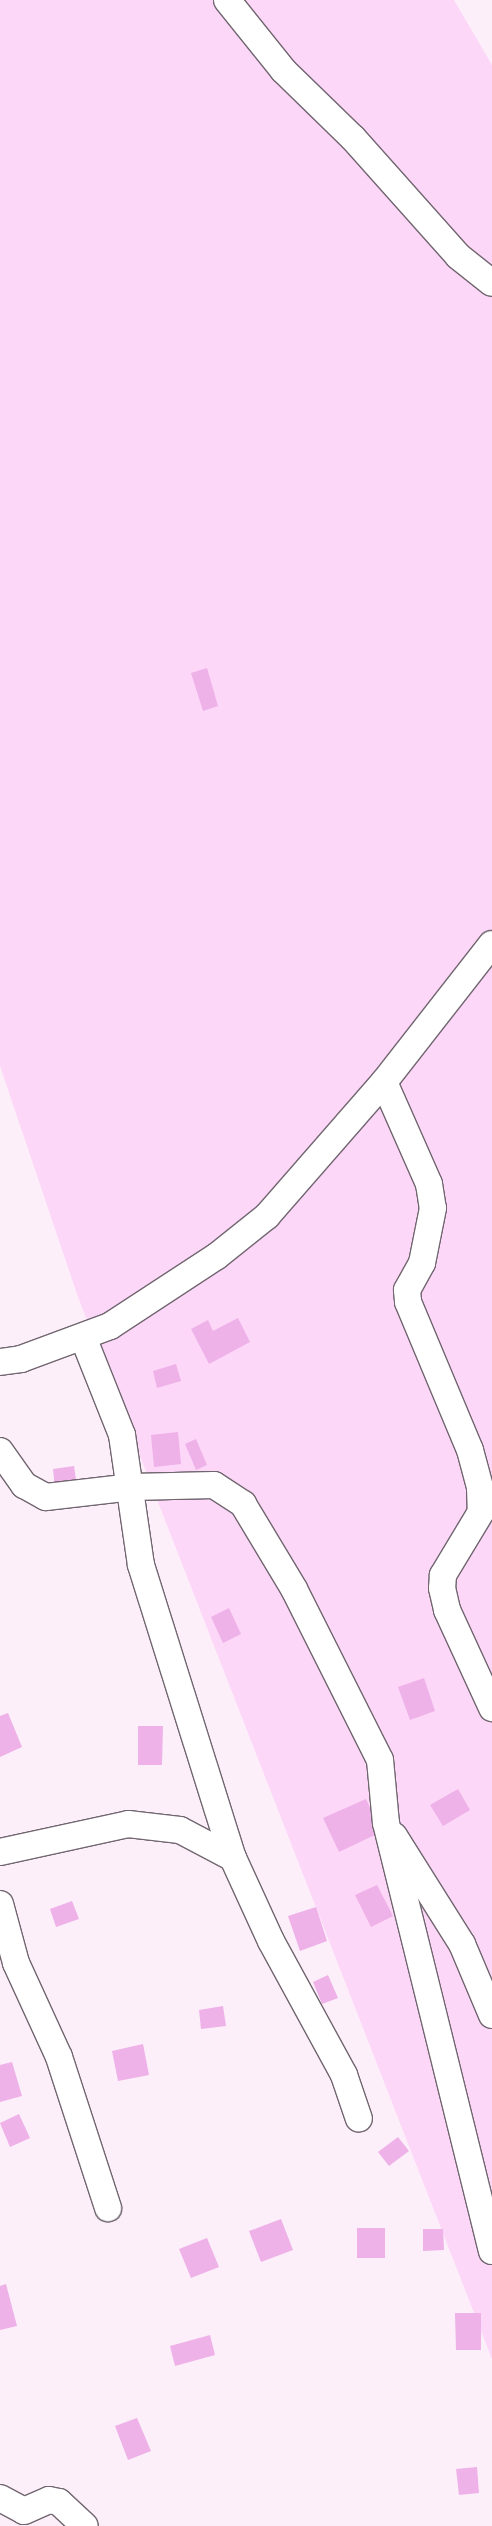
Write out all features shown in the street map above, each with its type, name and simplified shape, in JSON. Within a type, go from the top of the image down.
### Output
[{"type":"street","points":[[227,0],[283,70],[354,138],[458,256],[492,283]]},
{"type":"street","points":[[0,1362],[83,1337],[110,1326],[161,1293],[267,1216],[384,1082],[492,944]]},
{"type":"street","points":[[384,1082],[429,1184],[433,1208],[422,1264],[407,1290],[408,1302],[470,1450],[481,1493],[481,1512],[443,1575],[442,1588],[448,1610],[492,1708]]},
{"type":"street","points":[[83,1337],[122,1435],[132,1487],[141,1565],[234,1858],[271,1941],[344,2075],[359,2119]]},
{"type":"street","points":[[0,1451],[24,1484],[46,1497],[132,1487],[214,1486],[243,1504],[294,1589],[380,1760],[386,1823],[492,2251]]},
{"type":"street","points":[[386,1823],[462,1944],[492,2014]]},
{"type":"street","points":[[0,1852],[128,1824],[180,1830],[234,1858]]},
{"type":"street","points":[[0,1904],[16,1963],[59,2057],[108,2208]]},
{"type":"street","points":[[0,2498],[24,2512],[50,2500],[60,2502],[85,2526]]},
{"type":"shaded area","points":[[0,0],[454,0],[492,65],[492,2359],[78,1297],[0,1066]]},
{"type":"building","points":[[207,668],[218,706],[203,711],[191,673]]},
{"type":"building","points":[[238,1318],[250,1342],[209,1364],[191,1329],[208,1320],[213,1331]]},
{"type":"building","points":[[176,1364],[181,1381],[157,1388],[153,1371]]},
{"type":"building","points":[[178,1432],[181,1464],[154,1467],[151,1435]]},
{"type":"building","points":[[196,1439],[207,1465],[196,1470],[185,1444]]},
{"type":"building","points":[[74,1466],[77,1487],[55,1489],[53,1469]]},
{"type":"building","points":[[229,1608],[241,1634],[223,1643],[211,1617]]},
{"type":"building","points":[[424,1678],[435,1711],[410,1720],[398,1687]]},
{"type":"building","points":[[8,1713],[22,1747],[0,1757],[0,1716]]},
{"type":"building","points":[[138,1726],[163,1726],[162,1765],[138,1765]]},
{"type":"building","points":[[458,1789],[470,1810],[443,1826],[430,1805]]},
{"type":"building","points":[[366,1799],[381,1832],[339,1852],[323,1818]]},
{"type":"building","points":[[377,1885],[393,1916],[371,1927],[355,1895]]},
{"type":"building","points":[[72,1901],[79,1919],[56,1927],[50,1909]]},
{"type":"building","points":[[316,1907],[327,1941],[300,1951],[288,1916]]},
{"type":"building","points":[[328,1975],[338,1998],[322,2004],[313,1982]]},
{"type":"building","points":[[223,2006],[226,2026],[201,2029],[199,2010]]},
{"type":"building","points":[[143,2044],[149,2075],[118,2081],[112,2051]]},
{"type":"building","points":[[12,2062],[22,2096],[0,2102],[0,2065]]},
{"type":"building","points":[[19,2114],[30,2138],[10,2147],[0,2123]]},
{"type":"building","points":[[398,2137],[409,2151],[389,2166],[378,2152]]},
{"type":"building","points":[[281,2219],[293,2250],[261,2262],[249,2231]]},
{"type":"building","points":[[357,2228],[385,2228],[385,2258],[357,2258]]},
{"type":"building","points":[[423,2229],[443,2229],[444,2250],[423,2251]]},
{"type":"building","points":[[207,2238],[219,2267],[191,2278],[179,2249]]},
{"type":"building","points":[[6,2284],[17,2326],[0,2330],[0,2286]]},
{"type":"building","points":[[455,2313],[481,2313],[481,2350],[456,2350]]},
{"type":"building","points":[[210,2335],[215,2355],[175,2366],[170,2346]]},
{"type":"building","points":[[137,2418],[151,2451],[128,2460],[115,2426]]},
{"type":"building","points":[[477,2467],[479,2493],[459,2495],[456,2469]]}]
